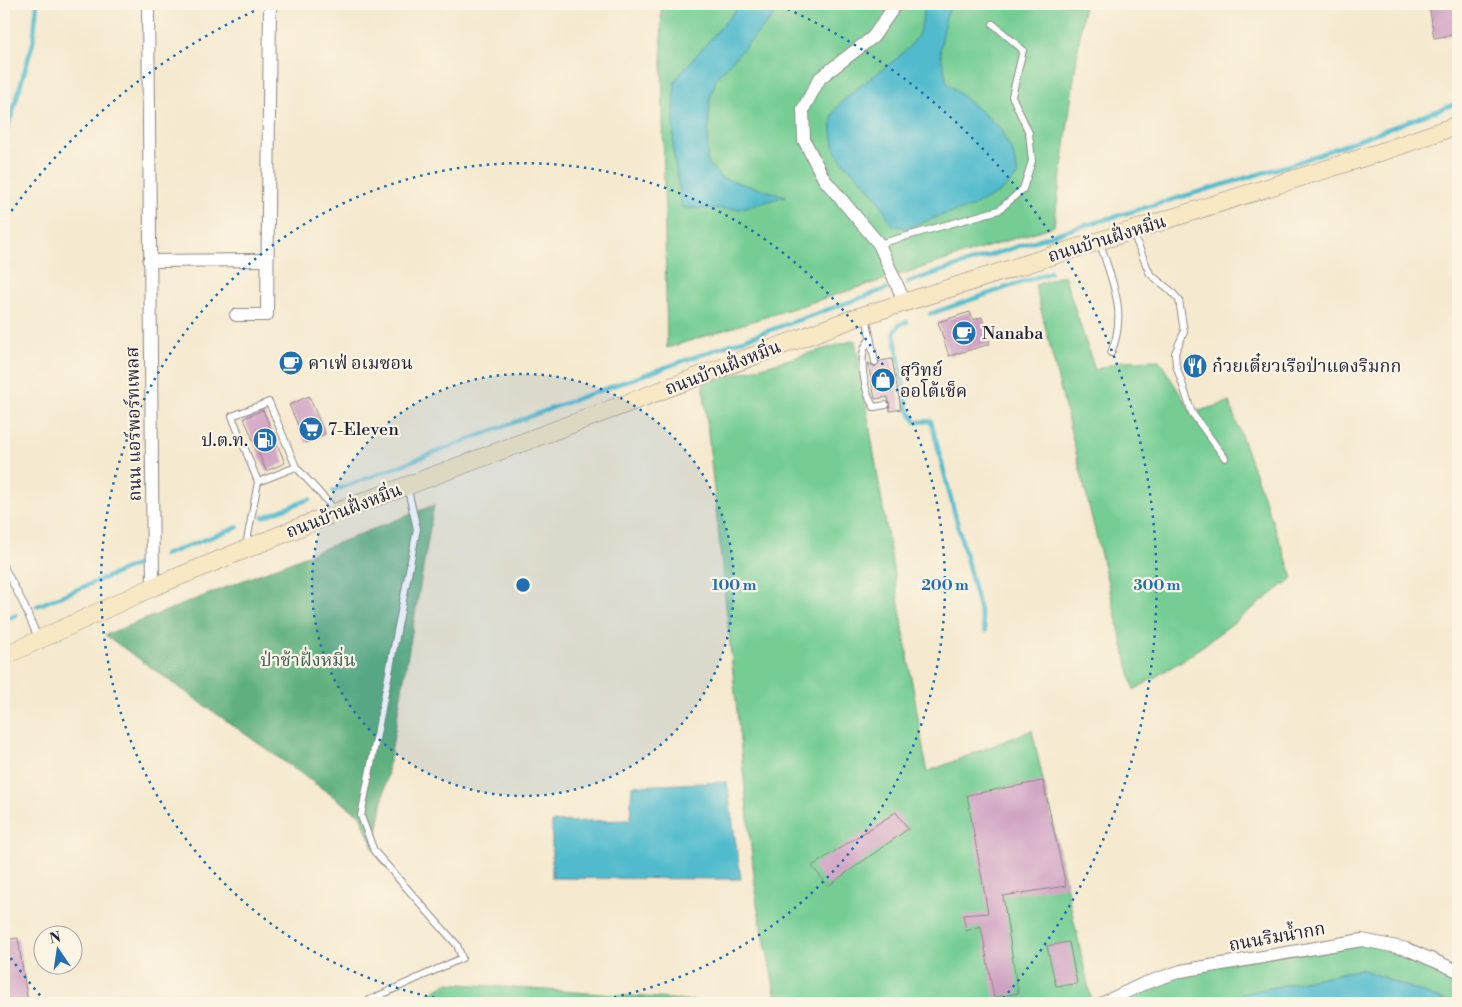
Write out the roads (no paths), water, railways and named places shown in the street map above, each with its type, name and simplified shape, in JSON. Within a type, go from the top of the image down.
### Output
[{"type":"street","name":"ถนน แอร์พอร์ทเพลส","points":[[148,4],[153,587]]},
{"type":"street","points":[[236,315],[267,315],[270,4]]},
{"type":"street","points":[[894,4],[894,7],[873,37],[820,78],[803,109],[804,140],[824,179],[879,244],[904,301]]},
{"type":"street","name":"ถนนบ้านฝั่งหมิ่น","points":[[4,656],[153,587],[337,512],[866,314],[1132,232],[1387,150],[1458,125]]},
{"type":"street","points":[[149,261],[267,260]]},
{"type":"street","name":"ถนนริมน้ำกก","points":[[1102,1003],[1143,984],[1181,971],[1362,940],[1407,949],[1458,971]]},
{"type":"lane","points":[[879,244],[999,210],[1022,189],[1032,160],[1029,133],[1012,96],[1023,50],[993,24]]},
{"type":"lane","points":[[1132,232],[1150,274],[1179,300],[1184,332],[1175,353],[1176,365],[1192,413],[1225,458]]},
{"type":"lane","points":[[1100,242],[1119,313],[1120,327],[1111,353]]},
{"type":"lane","points":[[866,314],[874,362]]},
{"type":"lane","points":[[870,339],[864,348],[863,363],[870,400],[874,407],[886,406]]},
{"type":"lane","points":[[245,550],[258,482],[232,416],[269,402],[296,467],[337,512]]},
{"type":"lane","points":[[258,482],[296,467]]},
{"type":"lane","points":[[363,1003],[462,958],[457,945],[374,851],[361,816],[417,529],[407,486]]},
{"type":"lane","points":[[4,567],[24,603],[39,640]]},
{"type":"water","points":[[741,4],[785,4],[717,77],[710,98],[707,162],[721,178],[786,196],[739,209],[682,208],[673,149],[675,80]]},
{"type":"water","points":[[925,4],[952,4],[946,17],[940,50],[947,83],[999,127],[1013,153],[1018,175],[1000,192],[972,207],[942,215],[908,228],[892,225],[870,189],[840,158],[834,146],[832,122],[833,115],[839,105],[848,96],[897,58],[917,37]]},
{"type":"water","points":[[727,782],[741,879],[552,878],[552,822],[630,820],[632,786]]},
{"type":"water","points":[[1361,969],[1450,1003],[1215,1003],[1242,994]]},
{"type":"waterway","points":[[4,140],[33,43],[37,4]]},
{"type":"waterway","points":[[908,282],[1059,233],[1293,164],[1452,105]]},
{"type":"waterway","points":[[930,314],[1051,272]]},
{"type":"waterway","points":[[333,491],[576,399],[886,289]]},
{"type":"waterway","points":[[907,322],[900,324],[894,332],[908,409],[916,422],[931,421],[985,631]]},
{"type":"waterway","points":[[263,517],[310,499]]},
{"type":"waterway","points":[[164,555],[238,527]]},
{"type":"waterway","points":[[37,606],[141,563]]},
{"type":"waterway","points":[[4,620],[16,615]]},
{"type":"place","name":"Nanaba","points":[[964,333]]},
{"type":"place","name":"คาเฟ่ อเมซอน","points":[[291,363]]},
{"type":"place","name":"ก๋วยเตี๋ยวเรือป่าแดงริมกก","points":[[1195,366]]},
{"type":"place","name":"สุวิทย์ ออโต้เช็ค","points":[[883,380]]},
{"type":"place","name":"7-Eleven","points":[[311,429]]},
{"type":"place","name":"ป.ต.ท.","points":[[265,440]]},
{"type":"park label","name":"ป่าช้าฝั่งหมิ่น","points":[[308,660]]}]
